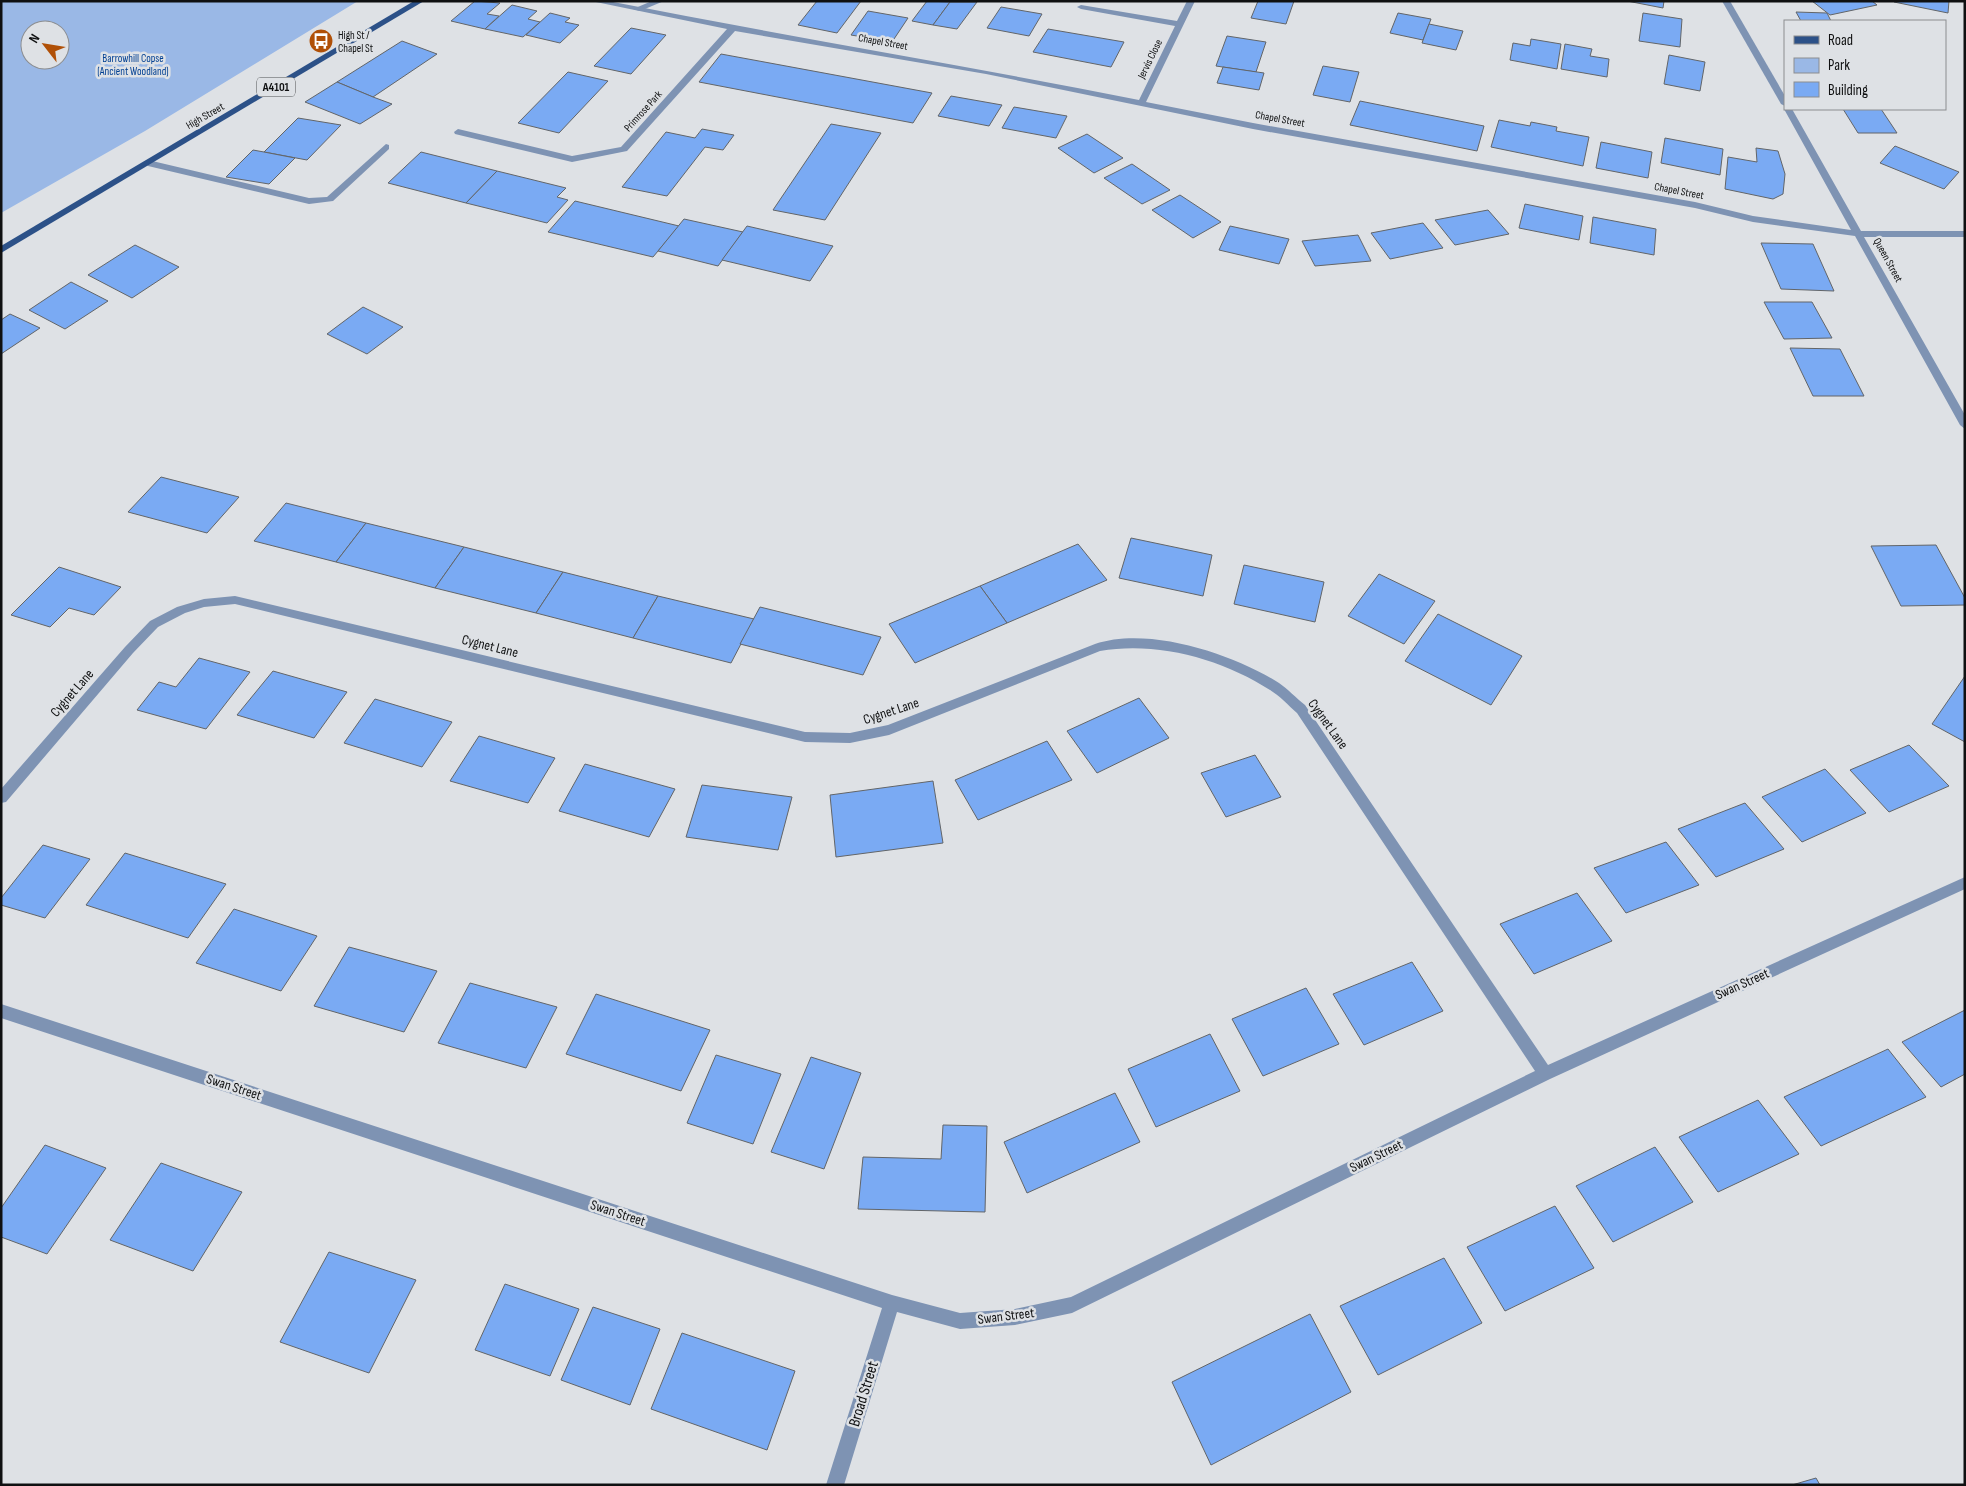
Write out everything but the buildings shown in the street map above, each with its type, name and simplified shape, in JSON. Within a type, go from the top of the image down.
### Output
[{"type":"main road","name":"High Street","points":[[1,250],[420,1]]},
{"type":"street","name":"Chapel Street","points":[[595,1],[733,28],[986,72],[1253,126],[1695,205],[1754,219],[1859,234],[1965,234]]},
{"type":"street","points":[[637,9],[660,1]]},
{"type":"street","name":"Jervis Close","points":[[1141,104],[1191,1]]},
{"type":"street","points":[[1726,1],[1784,102]]},
{"type":"street","name":"Jervis Close","points":[[1081,7],[1179,24]]},
{"type":"street","name":"Primrose Park","points":[[458,132],[572,159],[624,149],[733,28]]},
{"type":"street","name":"Queen Street","points":[[1789,110],[1965,425]]},
{"type":"street","points":[[148,163],[308,201],[330,199],[386,148]]},
{"type":"street","name":"Cygnet Lane","points":[[1,798],[129,650],[154,624],[181,610],[204,603],[235,600],[796,735],[814,737],[850,738],[889,730],[1099,647],[1120,643],[1145,643],[1210,657],[1245,670],[1275,687],[1301,709],[1545,1074]]},
{"type":"street","name":"Swan Street","points":[[1,1011],[892,1303],[960,1321],[1015,1317],[1072,1305],[1545,1074],[1965,882]]},
{"type":"street","name":"Broad Street","points":[[835,1485],[892,1303]]},
{"type":"green space","name":"Barrowhill Copse (Ancient Woodland)","points":[[1,1],[358,1],[145,131],[1,213]]},
{"type":"place","name":"High St / Chapel St","points":[[321,41]]}]
